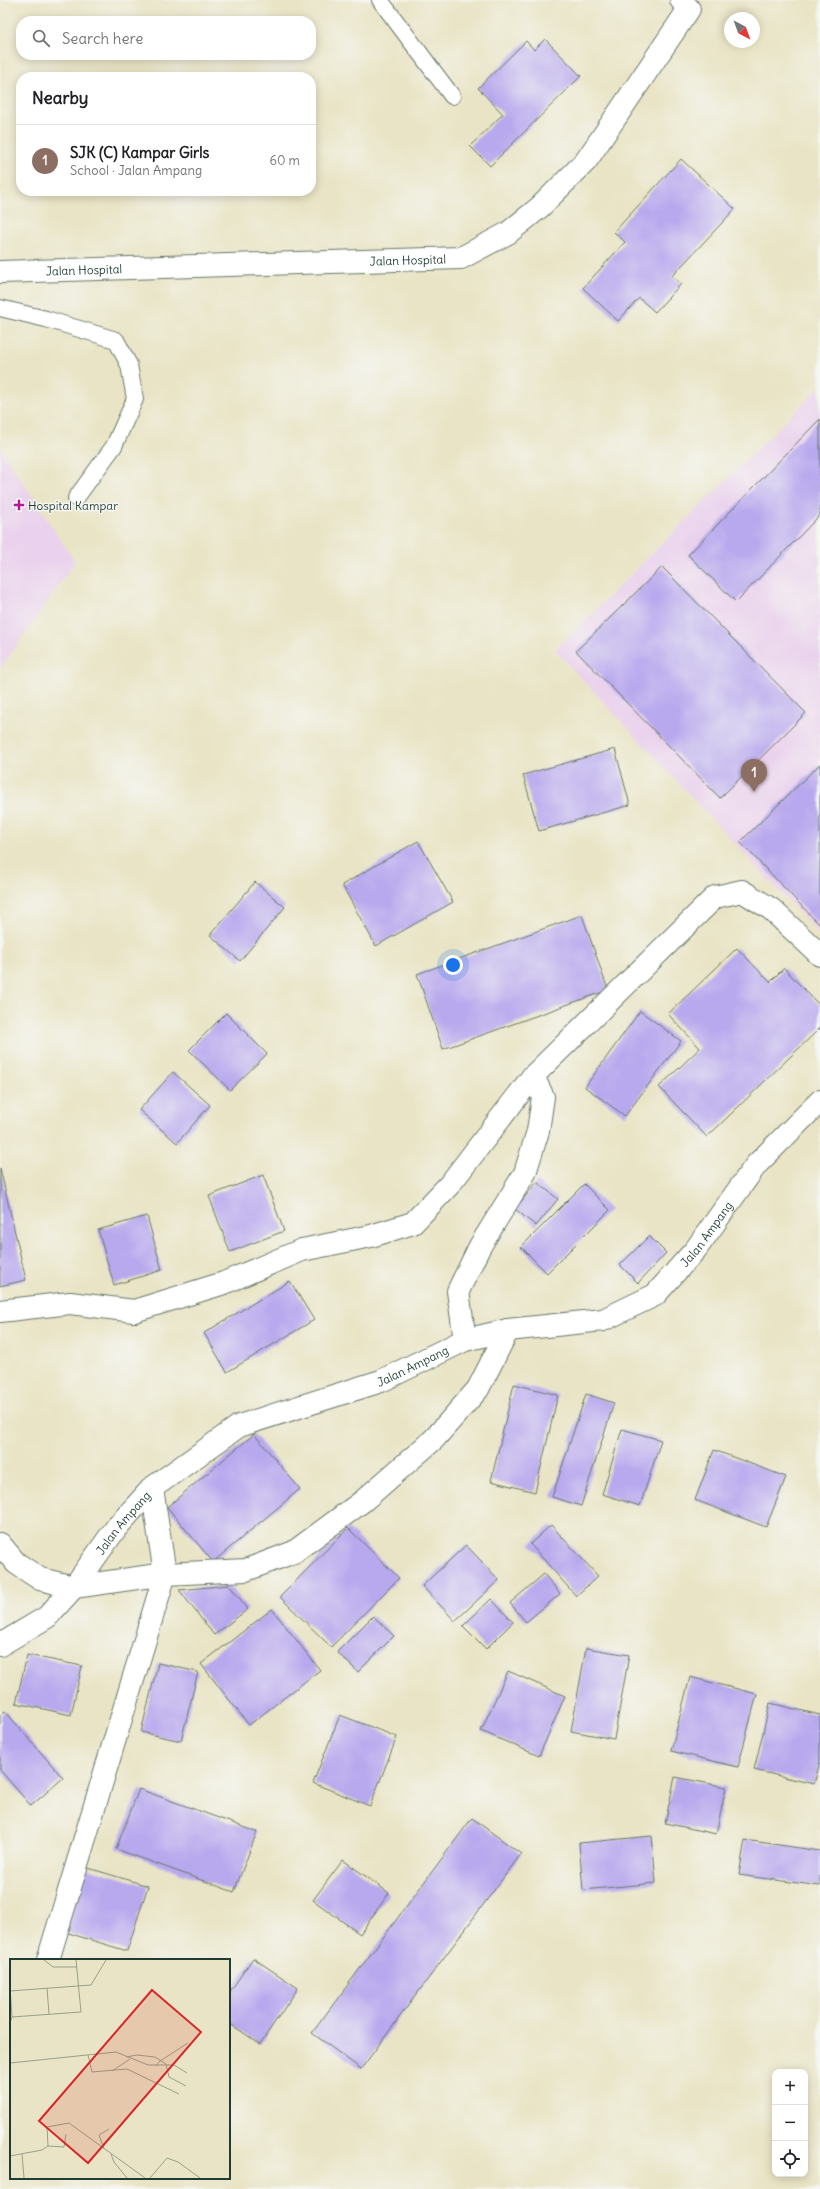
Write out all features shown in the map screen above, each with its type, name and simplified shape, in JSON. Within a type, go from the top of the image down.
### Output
[{"type":"street","name":"Jalan Hospital","points":[[0,272],[461,258],[508,233],[540,207],[586,161],[689,9],[681,0]]},
{"type":"street","points":[[0,1311],[70,1303],[134,1311],[224,1283],[302,1250],[371,1236],[413,1223],[450,1184],[533,1076],[715,897],[742,891],[771,909],[820,955]]},
{"type":"street","points":[[465,1340],[458,1291],[480,1246],[525,1173],[538,1131],[543,1097],[533,1076]]},
{"type":"street","name":"Jalan Ampang","points":[[0,1645],[47,1617],[74,1588],[116,1528],[152,1488],[239,1426],[381,1381],[465,1340],[508,1330],[604,1320],[656,1295],[696,1248],[756,1165],[820,1101]]},
{"type":"street","points":[[0,1544],[16,1563],[40,1579],[74,1588],[165,1574],[246,1570],[294,1552],[363,1501],[434,1439],[478,1389],[508,1330]]},
{"type":"street","points":[[48,1959],[165,1574],[152,1488]]},
{"type":"lane","points":[[380,0],[452,96]]},
{"type":"lane","points":[[0,308],[46,319],[116,340],[129,365],[135,399],[114,446],[76,498]]},
{"type":"shaded area","points":[[820,387],[820,935],[555,650]]},
{"type":"shaded area","name":"Hospital Kampar","points":[[0,448],[75,562],[0,669]]},
{"type":"building","points":[[545,39],[581,76],[490,166],[470,146],[503,114],[478,88],[526,41],[534,50]]},
{"type":"building","points":[[681,159],[735,209],[672,276],[681,284],[655,312],[639,298],[618,321],[583,288],[625,242],[614,232]]},
{"type":"building","points":[[820,419],[820,515],[736,602],[688,555]]},
{"type":"building","points":[[662,567],[806,713],[720,798],[576,651]]},
{"type":"building","points":[[615,749],[630,805],[539,831],[523,775]]},
{"type":"building","points":[[820,764],[820,925],[740,842]]},
{"type":"building","points":[[418,841],[453,902],[376,946],[342,885]]},
{"type":"building","points":[[255,882],[285,907],[240,961],[210,935]]},
{"type":"building","points":[[582,915],[608,990],[443,1049],[417,974]]},
{"type":"building","points":[[737,948],[770,982],[784,968],[820,1006],[820,1028],[707,1137],[659,1087],[700,1048],[668,1014]]},
{"type":"building","points":[[640,1011],[681,1041],[625,1116],[585,1087]]},
{"type":"building","points":[[226,1013],[267,1054],[230,1090],[189,1050]]},
{"type":"building","points":[[173,1072],[210,1105],[177,1143],[139,1110]]},
{"type":"building","points":[[0,1168],[26,1280],[0,1286]]},
{"type":"building","points":[[263,1175],[284,1231],[230,1252],[209,1196]]},
{"type":"building","points":[[537,1182],[558,1199],[536,1226],[515,1209]]},
{"type":"building","points":[[584,1184],[610,1210],[547,1273],[521,1247]]},
{"type":"building","points":[[147,1216],[162,1270],[114,1285],[98,1230]]},
{"type":"building","points":[[649,1236],[666,1253],[638,1283],[620,1265]]},
{"type":"building","points":[[290,1281],[314,1320],[227,1372],[204,1333]]},
{"type":"building","points":[[514,1384],[558,1395],[535,1492],[491,1481]]},
{"type":"building","points":[[586,1394],[614,1403],[581,1506],[552,1497]]},
{"type":"building","points":[[622,1429],[661,1440],[640,1506],[602,1494]]},
{"type":"building","points":[[254,1434],[300,1489],[213,1562],[167,1507]]},
{"type":"building","points":[[714,1450],[786,1477],[766,1527],[695,1500]]},
{"type":"building","points":[[551,1525],[598,1576],[576,1596],[530,1544]]},
{"type":"building","points":[[348,1528],[399,1578],[331,1647],[280,1597]]},
{"type":"building","points":[[466,1545],[499,1580],[455,1621],[422,1586]]},
{"type":"building","points":[[544,1574],[560,1594],[526,1622],[510,1603]]},
{"type":"building","points":[[229,1585],[248,1609],[214,1635],[179,1590]]},
{"type":"building","points":[[491,1599],[513,1622],[486,1649],[463,1626]]},
{"type":"building","points":[[272,1609],[320,1670],[249,1725],[201,1664]]},
{"type":"building","points":[[373,1616],[394,1636],[358,1672],[337,1652]]},
{"type":"building","points":[[586,1648],[629,1655],[614,1739],[571,1731]]},
{"type":"building","points":[[27,1655],[82,1666],[71,1715],[16,1703]]},
{"type":"building","points":[[158,1663],[198,1672],[181,1741],[141,1732]]},
{"type":"building","points":[[508,1671],[565,1696],[539,1756],[481,1731]]},
{"type":"building","points":[[690,1677],[757,1694],[738,1767],[671,1751]]},
{"type":"building","points":[[770,1703],[820,1715],[820,1762],[814,1784],[754,1770]]},
{"type":"building","points":[[5,1711],[63,1778],[31,1806],[0,1770],[0,1715]]},
{"type":"building","points":[[340,1715],[397,1737],[370,1806],[313,1783]]},
{"type":"building","points":[[675,1777],[726,1787],[716,1834],[665,1823]]},
{"type":"building","points":[[139,1789],[257,1832],[234,1892],[116,1849]]},
{"type":"building","points":[[472,1818],[521,1854],[361,2069],[312,2033]]},
{"type":"building","points":[[652,1836],[656,1883],[583,1890],[579,1843]]},
{"type":"building","points":[[745,1840],[820,1851],[820,1886],[739,1875]]},
{"type":"building","points":[[343,1860],[389,1893],[360,1934],[313,1900]]},
{"type":"building","points":[[85,1867],[148,1886],[127,1951],[65,1932]]},
{"type":"building","points":[[253,1958],[298,1988],[260,2044],[230,2024],[230,1992]]},
{"type":"place","name":"Hospital Kampar","points":[[19,505]]},
{"type":"place","name":"SJK (C) Kampar Girls","points":[[754,792]]}]
